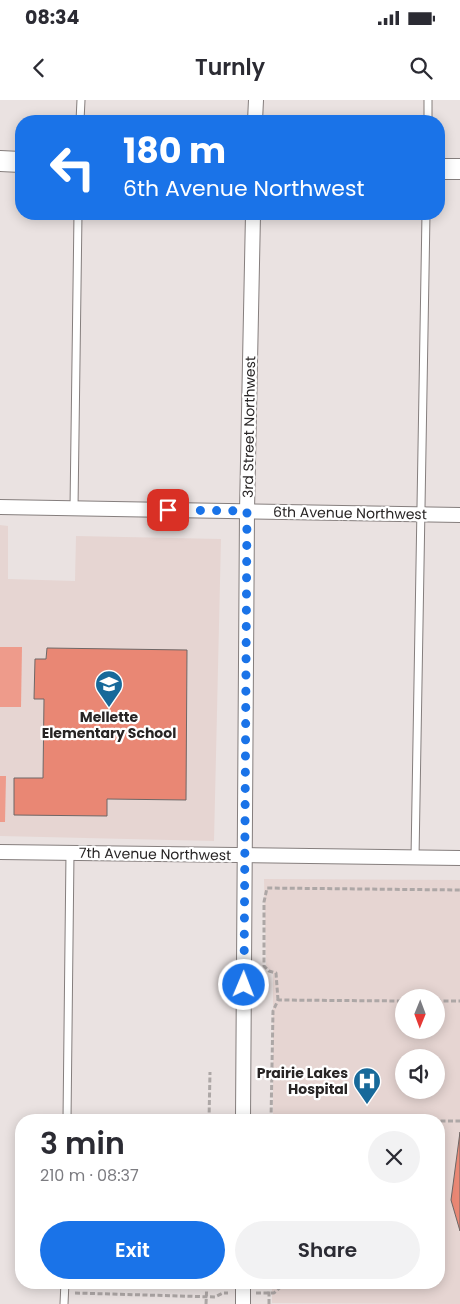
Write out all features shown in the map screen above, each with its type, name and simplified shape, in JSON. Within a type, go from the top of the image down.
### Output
[{"type":"street","points":[[255,115],[256,100]]},
{"type":"street","points":[[0,161],[15,162]]},
{"type":"street","points":[[445,169],[460,169]]},
{"type":"street","name":"3rd Street Northwest","points":[[243,1114],[247,511],[253,220]]},
{"type":"street","name":"6th Avenue Northwest","points":[[0,506],[460,515]]},
{"type":"street","name":"7th Avenue Northwest","points":[[0,852],[460,858]]},
{"type":"street","points":[[243,1289],[243,1304]]},
{"type":"lane","points":[[80,115],[81,100]]},
{"type":"lane","points":[[428,100],[428,115]]},
{"type":"lane","points":[[74,508],[78,220]]},
{"type":"lane","points":[[415,858],[426,220]]},
{"type":"lane","points":[[67,1114],[70,853]]},
{"type":"lane","points":[[64,1289],[64,1304]]},
{"type":"path","points":[[271,1114],[273,1011],[278,1000],[276,973],[268,971],[264,966],[264,902],[267,888],[460,890]]},
{"type":"path","points":[[278,1000],[395,1001]]},
{"type":"path","points":[[445,1001],[460,1002]]},
{"type":"path","points":[[209,1114],[210,1072]]},
{"type":"path","points":[[445,1121],[460,1121]]},
{"type":"path","points":[[206,1289],[206,1304]]},
{"type":"path","points":[[268,1304],[269,1289]]},
{"type":"path","points":[[64,1292],[206,1297]]},
{"type":"shaded area","name":"Mellette Elementary School","points":[[0,525],[8,526],[8,579],[75,581],[76,536],[221,539],[214,841],[0,836]]},
{"type":"shaded area","points":[[0,647],[22,647],[21,707],[0,707]]},
{"type":"shaded area","points":[[0,776],[6,776],[5,822],[0,822]]},
{"type":"shaded area","name":"Prairie Lakes Hospital","points":[[264,879],[460,880],[460,1304],[272,1303],[272,1289],[445,1289],[445,1114],[273,1114],[273,973],[266,967]]},
{"type":"building","points":[[47,648],[187,650],[186,800],[107,799],[107,816],[14,815],[14,778],[43,778],[44,699],[34,699],[35,659],[46,659]]},
{"type":"building","points":[[460,1132],[460,1231],[451,1200]]},
{"type":"place","name":"Mellette Elementary School","points":[[109,708]]},
{"type":"place","name":"Prairie Lakes Hospital","points":[[367,1105]]},
{"type":"route","points":[[168,510],[247,511],[244,985]]}]
